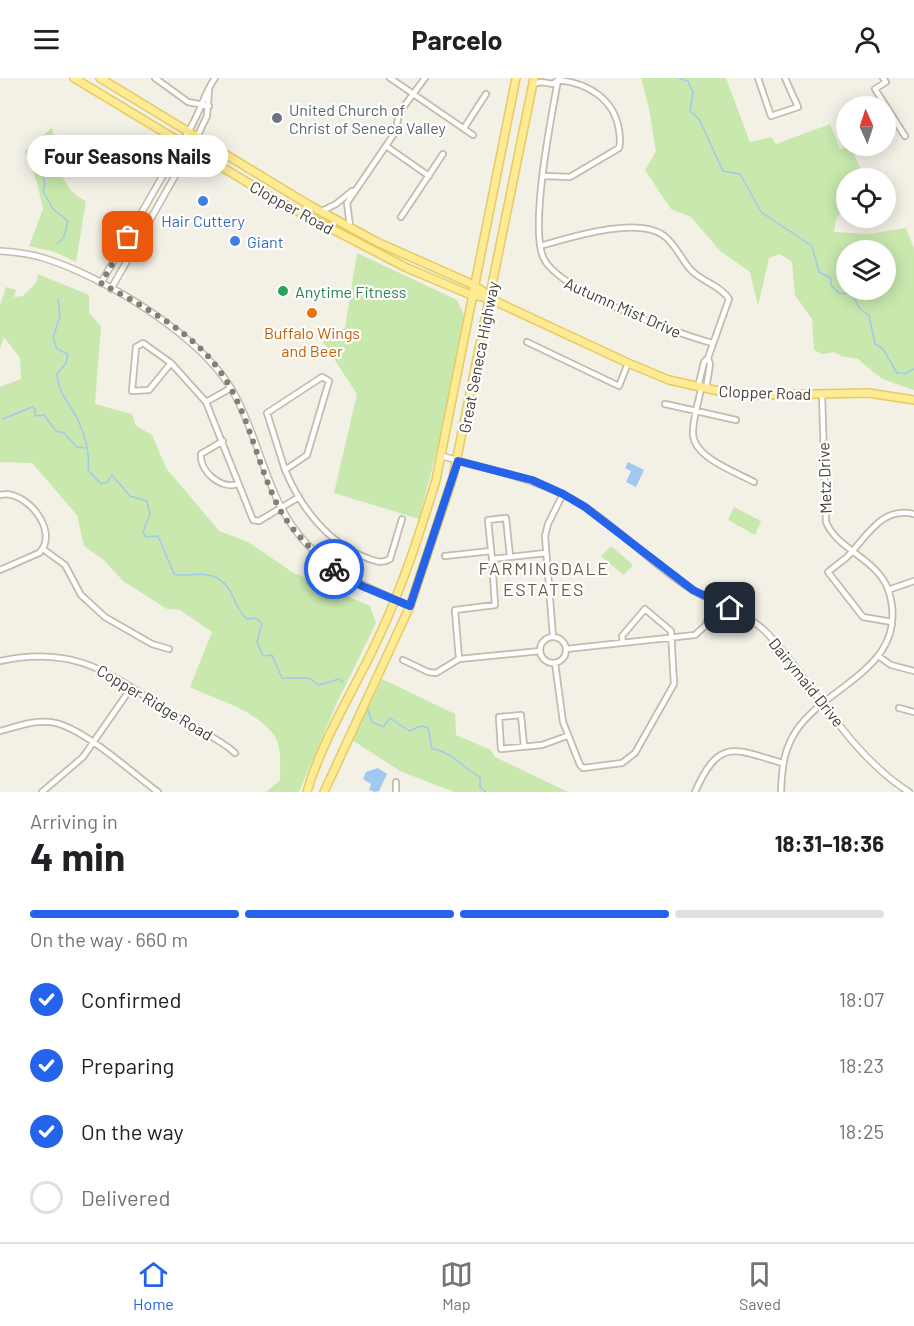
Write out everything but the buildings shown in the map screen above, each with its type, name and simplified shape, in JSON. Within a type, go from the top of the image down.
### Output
[{"type":"main road","name":"Clopper Road","points":[[74,78],[280,202],[407,268],[471,296],[489,298]]},
{"type":"main road","name":"Clopper Road","points":[[100,78],[320,211],[377,242],[474,285],[489,298],[628,363],[702,388],[761,395],[869,393],[914,400]]},
{"type":"main road","name":"Great Seneca Highway","points":[[307,792],[320,759],[395,600],[419,538],[442,456],[514,79]]},
{"type":"main road","name":"Great Seneca Highway","points":[[324,792],[410,606],[458,461],[534,81]]},
{"type":"street","points":[[155,78],[188,102],[209,106]]},
{"type":"street","points":[[101,283],[196,121],[200,105],[215,78]]},
{"type":"street","points":[[390,78],[473,135]]},
{"type":"street","points":[[350,226],[346,214],[347,203],[354,189],[396,131],[399,113],[425,78]]},
{"type":"street","points":[[758,78],[771,116],[798,107],[785,78]]},
{"type":"street","points":[[883,78],[885,82],[875,88],[904,136]]},
{"type":"street","points":[[534,81],[553,84],[557,79],[588,87],[605,99],[618,126],[620,146],[574,175],[544,176]]},
{"type":"street","name":"Autumn Mist Drive","points":[[557,79],[538,236],[548,267],[564,281],[666,329],[712,343]]},
{"type":"street","points":[[111,289],[197,137],[209,106],[209,87]]},
{"type":"street","points":[[464,128],[486,94]]},
{"type":"street","points":[[386,146],[429,176]]},
{"type":"street","points":[[401,217],[443,154]]},
{"type":"street","points":[[320,211],[336,204],[354,189]]},
{"type":"street","points":[[540,246],[578,236],[621,229],[644,228],[661,233],[693,273],[729,299],[708,358],[704,362],[702,388]]},
{"type":"street","points":[[0,251],[39,256],[101,283],[174,327],[194,344],[215,364],[231,388],[250,427],[280,509],[305,542],[338,572],[410,606]]},
{"type":"street","points":[[527,342],[619,386],[628,363]]},
{"type":"street","points":[[171,363],[149,390],[132,391],[139,344],[143,343],[171,363],[206,402],[223,441],[244,503],[256,522],[298,497]]},
{"type":"street","points":[[708,358],[710,364],[702,388],[693,435],[697,446],[703,453],[754,482]]},
{"type":"street","points":[[285,470],[302,461],[311,447],[329,381],[327,379],[316,379],[267,413],[285,470],[298,497],[326,533],[343,546],[374,561],[390,560],[402,519]]},
{"type":"street","points":[[206,402],[231,388]]},
{"type":"street","name":"Metz Drive","points":[[781,792],[782,763],[797,729],[860,676],[878,656],[892,622],[892,607],[888,590],[876,570],[833,534],[826,522],[822,394]]},
{"type":"street","points":[[665,404],[736,420]]},
{"type":"street","points":[[223,441],[201,454],[201,459],[219,483],[230,486],[238,484]]},
{"type":"street","name":"Dairymaid Drive","points":[[442,456],[532,480],[563,494],[585,507],[693,590],[744,614],[766,632],[866,756],[887,777],[909,792]]},
{"type":"street","points":[[0,495],[6,494],[21,498],[33,510],[44,529],[43,549],[30,559],[0,570]]},
{"type":"street","points":[[553,637],[546,553],[548,524],[563,494]]},
{"type":"street","points":[[892,622],[863,617],[828,572],[884,518],[912,514],[914,506]]},
{"type":"street","points":[[459,660],[455,610],[495,604],[488,520],[506,518],[510,556]]},
{"type":"street","points":[[43,549],[65,565],[81,595],[105,617],[152,644],[169,649]]},
{"type":"street","points":[[445,556],[491,551]]},
{"type":"street","points":[[492,559],[546,553]]},
{"type":"street","points":[[888,590],[914,582]]},
{"type":"street","points":[[566,649],[672,639],[700,632],[716,601]]},
{"type":"street","points":[[555,663],[567,736],[583,768],[622,763],[632,758],[674,684],[671,631],[645,609],[622,636],[623,643]]},
{"type":"street","points":[[553,637],[562,641],[566,649],[563,659],[555,663],[544,660],[540,651],[543,642],[553,637]]},
{"type":"street","points":[[403,660],[428,672],[436,673],[459,660],[540,651]]},
{"type":"street","name":"Copper Ridge Road","points":[[0,661],[31,656],[76,659],[105,670],[180,719],[224,742],[236,753]]},
{"type":"street","points":[[878,656],[891,665],[914,671]]},
{"type":"street","points":[[42,792],[72,769],[94,744],[131,688]]},
{"type":"street","points":[[899,708],[914,711]]},
{"type":"street","points":[[524,746],[521,715],[499,717],[501,749],[542,745],[567,736]]},
{"type":"street","points":[[0,731],[26,724],[49,722],[62,724],[94,744],[158,792]]},
{"type":"street","points":[[695,792],[716,759],[732,750],[740,749],[782,763]]},
{"type":"street","points":[[396,782],[396,792]]},
{"type":"green space","points":[[641,78],[726,78],[750,142],[771,137],[776,144],[830,124],[836,139],[836,156],[855,156],[860,168],[836,168],[834,232],[869,234],[906,228],[914,249],[914,390],[882,379],[858,359],[841,356],[834,352],[822,354],[814,350],[812,319],[795,295],[792,262],[780,254],[769,258],[758,306],[750,272],[720,251],[691,217],[671,209],[645,170],[656,151]]},
{"type":"green space","points":[[52,128],[57,160],[64,179],[76,195],[86,201],[76,262],[55,252],[29,246],[43,209],[37,182],[25,151]]},
{"type":"green space","points":[[357,253],[457,300],[464,315],[438,446],[419,519],[334,493],[357,394],[323,342],[345,328]]},
{"type":"green space","points":[[38,274],[89,295],[89,313],[101,326],[95,404],[132,414],[136,426],[152,435],[166,468],[219,531],[248,542],[292,572],[370,606],[376,623],[336,705],[299,792],[266,792],[280,780],[280,757],[277,740],[266,726],[247,712],[190,687],[212,632],[180,610],[167,609],[123,581],[104,560],[84,546],[77,515],[32,463],[0,462],[0,387],[21,379],[20,358],[4,337],[0,349],[0,305],[6,287],[16,290],[14,297],[23,296],[36,283]]},
{"type":"green space","points":[[734,507],[761,521],[755,535],[728,520]]},
{"type":"green space","points":[[611,546],[633,565],[623,575],[601,556]]},
{"type":"green space","points":[[382,679],[455,714],[456,735],[491,750],[495,757],[568,792],[454,792],[400,771],[352,740]]},
{"type":"water","points":[[628,462],[644,470],[636,487],[626,482],[631,471],[625,468]]},
{"type":"water","points":[[378,768],[387,774],[379,791],[375,792],[369,790],[371,784],[363,779],[366,772]]},
{"type":"waterway","points":[[679,78],[688,81],[693,92],[690,111],[699,119],[723,171],[740,174],[761,212],[812,246],[819,272],[831,278],[831,285],[839,293],[852,294],[860,309],[869,315],[875,344],[883,349],[897,373],[906,373],[914,369]]},
{"type":"waterway","points":[[47,146],[50,152],[42,170],[45,184],[43,191],[53,209],[68,221],[64,237],[58,243]]},
{"type":"waterway","points":[[58,299],[60,316],[53,338],[57,349],[68,354],[66,363],[57,374],[58,381],[83,432],[88,451],[88,470],[101,484],[107,482],[112,475],[130,496],[147,501],[150,514],[143,532],[146,537],[158,536],[174,574],[201,574],[220,580],[228,588],[243,615],[247,619],[255,618],[262,623],[257,642],[263,656],[272,655],[282,678],[309,678],[319,685],[339,679],[343,682]]},
{"type":"waterway","points":[[3,419],[32,407],[35,409],[35,416],[44,415],[56,431],[64,433],[77,447],[85,448]]},
{"type":"waterway","points":[[367,708],[372,722],[383,727],[390,718],[409,731],[421,726],[428,728],[432,749],[451,756],[480,777],[480,787],[486,792]]},
{"type":"way so far","points":[[128,237],[101,283],[174,327],[215,364],[243,411],[265,475],[280,509],[305,542],[334,569]]},
{"type":"place","name":"United Church of Christ of Seneca Valley","points":[[277,118]]},
{"type":"place","name":"Hair Cuttery","points":[[203,201]]},
{"type":"place","name":"Four Seasons Nails","points":[[128,237]]},
{"type":"place","name":"Giant","points":[[235,241]]},
{"type":"place","name":"Anytime Fitness","points":[[283,291]]},
{"type":"place","name":"Buffalo Wings and Beer","points":[[312,313]]},
{"type":"district","name":"FARMINGDALE ESTATES","points":[[544,578]]},
{"type":"route","points":[[334,569],[362,586],[410,606],[458,461],[532,480],[563,494],[585,507],[693,590],[730,608]]}]
